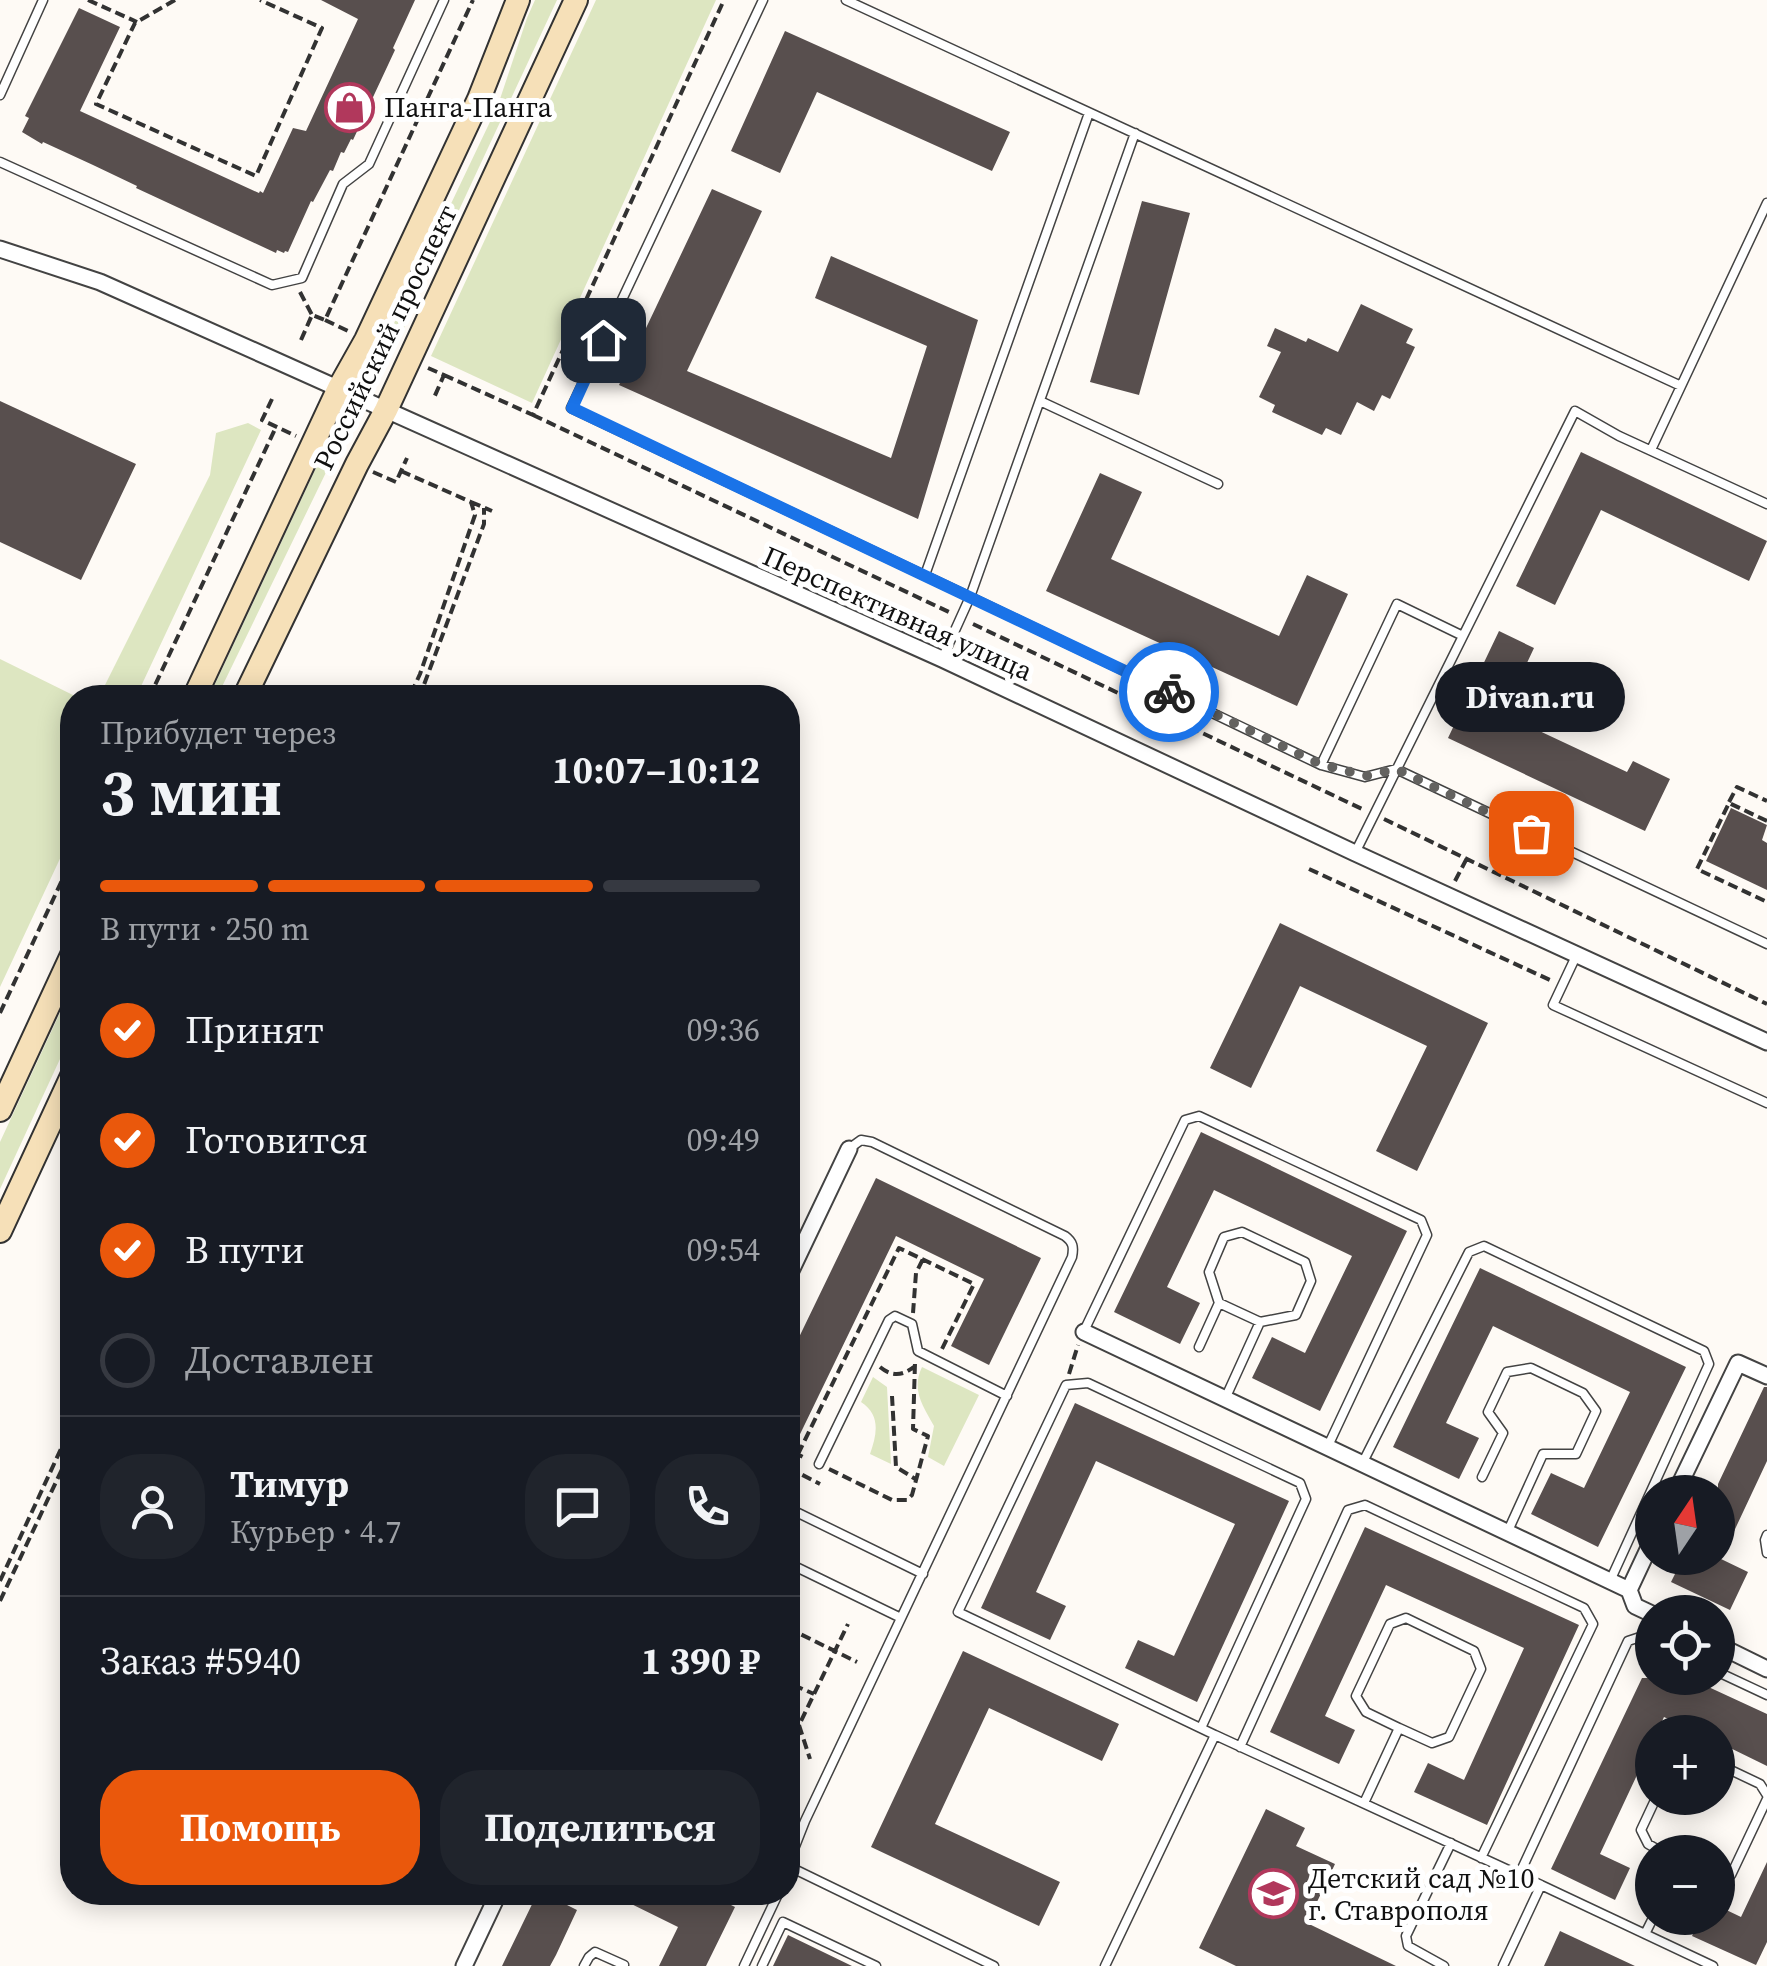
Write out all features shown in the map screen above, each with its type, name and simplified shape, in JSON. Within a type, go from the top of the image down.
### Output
[{"type":"main road","name":"Российский проспект","points":[[200,685],[479,99],[518,0]]},
{"type":"main road","name":"Российский проспект","points":[[250,685],[386,410],[576,0]]},
{"type":"main road","points":[[0,1110],[60,981]]},
{"type":"main road","points":[[0,1231],[60,1102]]},
{"type":"street","name":"Перспективная улица","points":[[0,249],[100,282],[339,388],[942,659],[1767,1042]]},
{"type":"street","points":[[800,1252],[848,1149]]},
{"type":"street","points":[[1084,1332],[1629,1590]]},
{"type":"street","points":[[1684,1475],[1738,1362],[1767,1376]]},
{"type":"street","points":[[1635,1606],[1629,1590],[1636,1575]]},
{"type":"street","points":[[1735,1653],[1767,1669]]},
{"type":"street","points":[[464,1966],[493,1905]]},
{"type":"lane","points":[[0,95],[43,0]]},
{"type":"lane","points":[[0,162],[272,285],[302,278],[343,184],[369,164],[444,0]]},
{"type":"lane","points":[[763,0],[572,408],[1320,764],[1366,776],[1396,769],[1767,944]]},
{"type":"lane","points":[[846,0],[1681,386]]},
{"type":"lane","points":[[925,576],[1090,113]]},
{"type":"lane","points":[[942,659],[970,597],[1135,134]]},
{"type":"lane","points":[[1651,450],[1767,203]]},
{"type":"lane","points":[[1040,401],[1218,484]]},
{"type":"lane","points":[[1355,853],[1574,411],[1767,504]]},
{"type":"lane","points":[[1320,764],[1397,604],[1463,636]]},
{"type":"lane","points":[[1577,954],[1554,1005],[1767,1103]]},
{"type":"lane","points":[[1084,1332],[1185,1120],[1198,1116],[1421,1220],[1426,1235],[1327,1448]]},
{"type":"lane","points":[[800,1833],[1074,1249],[1072,1241],[872,1142],[861,1140],[848,1149]]},
{"type":"lane","points":[[1199,1347],[1219,1303],[1208,1272],[1224,1237],[1242,1232],[1305,1262],[1312,1281],[1296,1315],[1260,1322],[1219,1303]]},
{"type":"lane","points":[[1362,1464],[1469,1252],[1484,1246],[1704,1351],[1709,1364],[1610,1581]]},
{"type":"lane","points":[[819,1464],[891,1318],[900,1317],[912,1324],[918,1352],[1007,1396]]},
{"type":"lane","points":[[1225,1399],[1260,1322]]},
{"type":"lane","points":[[1482,1478],[1503,1434],[1488,1412],[1507,1372],[1531,1368],[1583,1393],[1596,1411],[1576,1454],[1543,1454],[1507,1532]]},
{"type":"lane","points":[[1200,1728],[1306,1499],[1300,1483],[1088,1383],[1066,1385],[958,1612],[1200,1728],[1240,1747],[1635,1929]]},
{"type":"lane","points":[[1240,1747],[1348,1510],[1365,1504],[1584,1608],[1593,1624],[1482,1858]]},
{"type":"lane","points":[[800,1514],[922,1574]]},
{"type":"lane","points":[[1767,1535],[1767,1554]]},
{"type":"lane","points":[[800,1569],[902,1618]]},
{"type":"lane","points":[[1406,1618],[1474,1651],[1481,1670],[1449,1738],[1432,1743],[1398,1728],[1366,1712],[1356,1696],[1390,1624],[1406,1618]]},
{"type":"lane","points":[[1519,1875],[1628,1641],[1635,1639]]},
{"type":"lane","points":[[1735,1680],[1767,1695]]},
{"type":"lane","points":[[1364,1802],[1398,1728]]},
{"type":"lane","points":[[1105,1966],[1215,1735]]},
{"type":"lane","points":[[1735,1772],[1760,1784],[1767,1797],[1735,1866]]},
{"type":"lane","points":[[1444,1966],[1408,1946],[1406,1936],[1450,1844]]},
{"type":"lane","points":[[800,1871],[994,1966]]},
{"type":"lane","points":[[1503,1966],[1540,1885]]},
{"type":"lane","points":[[744,1966],[773,1905]]},
{"type":"lane","points":[[762,1966],[783,1922],[876,1966]]},
{"type":"lane","points":[[1647,1935],[1713,1966]]},
{"type":"lane","points":[[584,1966],[596,1952],[624,1965]]},
{"type":"path","points":[[88,0],[137,22]]},
{"type":"path","points":[[175,0],[137,22],[96,104],[256,176],[322,28],[260,0]]},
{"type":"path","points":[[326,320],[473,0]]},
{"type":"path","points":[[533,415],[724,0]]},
{"type":"path","points":[[294,280],[312,314],[348,330]]},
{"type":"path","points":[[300,340],[312,314]]},
{"type":"path","points":[[420,364],[960,617],[1767,1004]]},
{"type":"path","points":[[433,400],[444,375]]},
{"type":"path","points":[[272,399],[262,420],[298,436]]},
{"type":"path","points":[[154,685],[276,427]]},
{"type":"path","points":[[369,470],[396,482],[407,458]]},
{"type":"path","points":[[401,471],[492,512]]},
{"type":"path","points":[[415,685],[474,521],[471,502]]},
{"type":"path","points":[[423,685],[484,524],[484,508]]},
{"type":"path","points":[[1767,801],[1737,787],[1697,869],[1767,902]]},
{"type":"path","points":[[1729,803],[1767,821]]},
{"type":"path","points":[[1309,869],[1563,985]]},
{"type":"path","points":[[0,1013],[60,885]]},
{"type":"path","points":[[912,1324],[916,1273],[923,1259]]},
{"type":"path","points":[[1066,1385],[1084,1332]]},
{"type":"path","points":[[800,1454],[892,1500],[900,1501],[912,1494],[928,1436],[914,1429],[914,1366],[918,1352]]},
{"type":"path","points":[[872,1354],[888,1372],[897,1375],[914,1366]]},
{"type":"path","points":[[892,1396],[896,1467],[918,1480]]},
{"type":"path","points":[[0,1581],[60,1451]]},
{"type":"path","points":[[0,1602],[60,1474]]},
{"type":"path","points":[[800,1474],[820,1484]]},
{"type":"path","points":[[800,1723],[848,1624]]},
{"type":"path","points":[[800,1634],[857,1662]]},
{"type":"path","points":[[800,1688],[814,1694]]},
{"type":"path","points":[[800,1732],[810,1760]]},
{"type":"green space","points":[[535,0],[557,0],[398,341],[388,336],[498,105]]},
{"type":"green space","points":[[596,0],[716,0],[532,403],[431,356]]},
{"type":"green space","points":[[248,423],[261,430],[142,685],[105,685],[210,475],[216,433]]},
{"type":"green space","points":[[323,453],[333,458],[223,685],[215,685]]},
{"type":"green space","points":[[0,659],[60,689],[60,859],[0,987]]},
{"type":"green space","points":[[60,1013],[60,1059],[0,1189],[0,1142]]},
{"type":"green space","points":[[922,1367],[979,1395],[944,1466],[928,1457],[934,1426],[918,1391]]},
{"type":"green space","points":[[873,1377],[887,1387],[891,1464],[870,1454],[876,1425],[872,1413],[861,1402]]},
{"type":"building","points":[[321,0],[415,0],[353,140],[341,152],[333,171],[330,170],[311,201],[288,252],[276,253],[22,132],[29,118],[25,116],[79,8],[120,27],[80,111],[263,193],[293,128],[306,131],[358,19]]},
{"type":"building","points":[[785,31],[1010,132],[992,171],[817,92],[780,173],[731,151]]},
{"type":"building","points":[[712,189],[762,211],[687,371],[891,458],[927,346],[815,298],[831,256],[978,320],[918,519],[619,385]]},
{"type":"building","points":[[1142,201],[1190,213],[1139,395],[1090,382]]},
{"type":"building","points":[[1361,304],[1413,329],[1406,343],[1415,347],[1390,399],[1382,395],[1374,411],[1357,402],[1341,435],[1326,428],[1322,435],[1272,412],[1275,405],[1259,397],[1281,352],[1267,346],[1275,328],[1338,352]]},
{"type":"building","points":[[0,401],[136,464],[81,580],[0,542]]},
{"type":"building","points":[[1581,452],[1767,541],[1749,581],[1601,510],[1555,605],[1516,586]]},
{"type":"building","points":[[1100,473],[1142,492],[1111,559],[1279,636],[1307,575],[1348,594],[1297,706],[1046,591]]},
{"type":"building","points":[[1499,631],[1534,648],[1503,714],[1627,772],[1633,761],[1670,779],[1645,831],[1448,738]]},
{"type":"building","points":[[1731,808],[1767,825],[1762,840],[1767,843],[1767,890],[1706,861]]},
{"type":"building","points":[[1280,923],[1488,1023],[1417,1171],[1376,1151],[1427,1046],[1300,986],[1251,1088],[1210,1068]]},
{"type":"building","points":[[1201,1132],[1407,1231],[1320,1411],[1252,1378],[1272,1337],[1305,1353],[1352,1256],[1214,1190],[1167,1287],[1200,1303],[1180,1344],[1114,1312]]},
{"type":"building","points":[[876,1178],[1041,1258],[989,1365],[951,1346],[984,1279],[896,1236],[800,1434],[800,1335]]},
{"type":"building","points":[[1480,1268],[1686,1367],[1598,1547],[1531,1514],[1551,1473],[1584,1488],[1630,1392],[1493,1326],[1446,1423],[1479,1438],[1459,1479],[1393,1447]]},
{"type":"building","points":[[1767,1387],[1767,1461],[1735,1529],[1735,1475],[1722,1475]]},
{"type":"building","points":[[1075,1403],[1289,1501],[1197,1702],[1125,1668],[1138,1640],[1174,1656],[1235,1524],[1096,1461],[1036,1592],[1066,1606],[1050,1640],[981,1608]]},
{"type":"building","points":[[1365,1527],[1579,1625],[1487,1825],[1414,1792],[1428,1763],[1464,1780],[1524,1648],[1386,1585],[1325,1716],[1355,1730],[1339,1764],[1270,1732]]},
{"type":"building","points":[[1735,1566],[1748,1572],[1735,1599],[1735,1595],[1698,1595],[1671,1582],[1674,1575],[1735,1575]]},
{"type":"building","points":[[963,1651],[1119,1724],[1102,1761],[989,1708],[935,1824],[1060,1882],[1039,1926],[871,1847]]},
{"type":"building","points":[[1635,1693],[1726,1695],[1767,1714],[1767,1766],[1735,1750],[1735,1715],[1635,1715],[1635,1779],[1600,1854],[1630,1868],[1615,1900],[1551,1869]]},
{"type":"building","name":"Детский сад №10 г. Ставрополя","points":[[1266,1809],[1305,1828],[1296,1846],[1335,1864],[1307,1923],[1396,1966],[1236,1966],[1199,1948]]},
{"type":"building","points":[[1767,1862],[1767,1942],[1756,1965],[1692,1936],[1735,1935],[1735,1914],[1741,1917]]},
{"type":"building","points":[[532,1905],[567,1905],[577,1910],[550,1966],[502,1966]]},
{"type":"building","points":[[633,1905],[735,1907],[706,1966],[659,1966],[678,1927]]},
{"type":"building","points":[[1560,1931],[1635,1966],[1544,1966]]},
{"type":"building","points":[[788,1935],[852,1966],[773,1966]]},
{"type":"way so far","points":[[1169,692],[1320,764],[1366,776],[1396,769],[1531,833]]},
{"type":"place","name":"Панга-Панга","points":[[349,107]]},
{"type":"place","name":"Divan.ru","points":[[1531,833]]},
{"type":"place","name":"Детский сад №10 г. Ставрополя","points":[[1273,1894]]},
{"type":"route","points":[[603,340],[572,408],[1169,692]]}]
